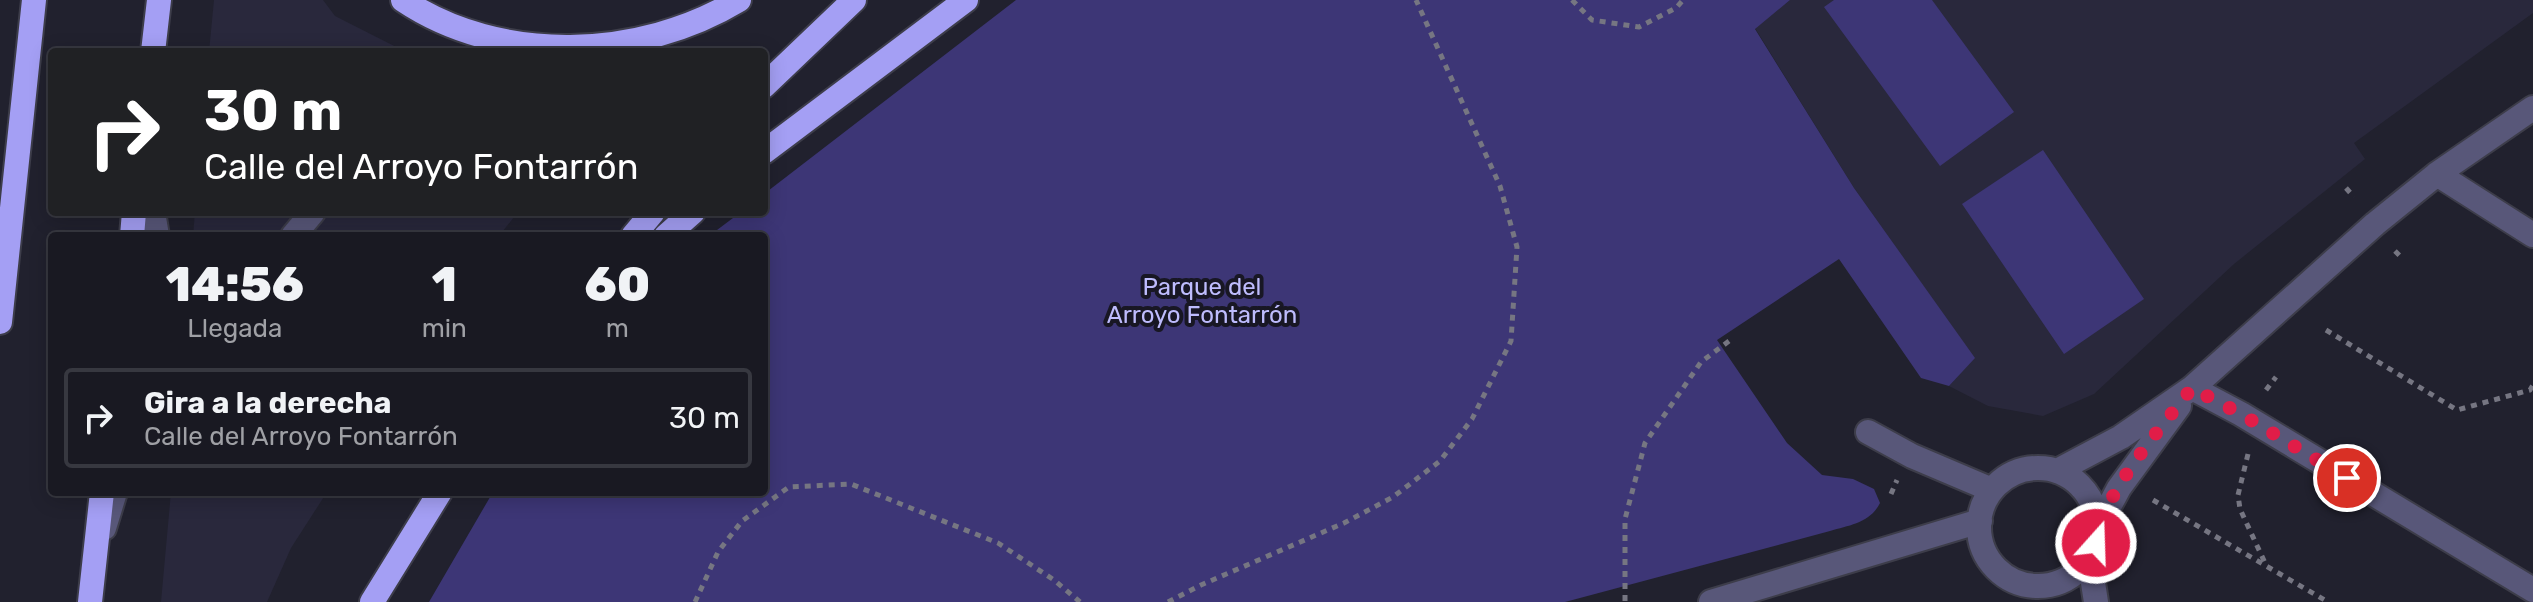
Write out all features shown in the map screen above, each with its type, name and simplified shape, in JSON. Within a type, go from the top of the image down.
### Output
[{"type":"highway","points":[[0,322],[34,0]]},
{"type":"highway","points":[[153,48],[159,0]]},
{"type":"highway","points":[[403,0],[423,13],[478,35],[543,47],[610,44],[664,33],[719,12],[739,0]]},
{"type":"highway","points":[[768,82],[854,0]]},
{"type":"highway","points":[[768,149],[966,0]]},
{"type":"highway","points":[[636,232],[650,216]]},
{"type":"highway","points":[[670,232],[688,216]]},
{"type":"highway","points":[[90,602],[102,496]]},
{"type":"highway","points":[[372,602],[438,496]]},
{"type":"street","points":[[2057,471],[2121,437],[2192,388],[2375,224],[2437,174],[2533,108]]},
{"type":"street","points":[[2437,174],[2533,235]]},
{"type":"street","points":[[296,232],[310,216]]},
{"type":"street","points":[[2098,527],[2135,464],[2192,388]]},
{"type":"street","points":[[2192,388],[2241,414],[2533,590]]},
{"type":"street","points":[[1868,432],[1912,456],[1992,490]]},
{"type":"street","points":[[2003,575],[2016,582],[2038,587],[2061,582],[2079,571],[2096,543],[2098,527],[2095,510],[2087,494],[2074,480],[2057,471],[2029,469],[2002,480],[1984,505],[1980,521],[1984,551],[2022,602]]},
{"type":"street","points":[[95,557],[114,496]]},
{"type":"street","points":[[1711,602],[1980,521]]},
{"type":"street","points":[[2089,557],[2096,602]]},
{"type":"path","points":[[1168,602],[1344,523],[1393,497],[1440,461],[1464,430],[1511,341],[1517,247],[1500,186],[1416,0]]},
{"type":"path","points":[[1572,0],[1592,20],[1639,27],[1676,8],[1683,0]]},
{"type":"path","points":[[2346,188],[2354,197]]},
{"type":"path","points":[[2395,251],[2403,259]]},
{"type":"path","points":[[2326,330],[2457,410],[2530,390],[2533,385]]},
{"type":"path","points":[[1625,601],[1625,519],[1645,443],[1701,362],[1733,338]]},
{"type":"path","points":[[2266,390],[2276,377]]},
{"type":"path","points":[[2251,441],[2238,495],[2246,522],[2266,566]]},
{"type":"path","points":[[1891,494],[1898,480]]},
{"type":"path","points":[[695,602],[718,552],[742,521],[789,487],[851,484],[998,543],[1054,580],[1080,602]]},
{"type":"path","points":[[2153,500],[2328,602]]},
{"type":"shaded area","points":[[214,0],[323,0],[335,16],[398,48],[209,48]]},
{"type":"shaded area","points":[[1790,0],[2533,0],[2533,13],[2354,143],[2365,159],[2234,264],[2094,394],[2043,416],[1988,406],[1949,386],[1974,358],[1854,188],[1755,28]]},
{"type":"shaded area","points":[[195,216],[515,216],[502,232],[193,232]]},
{"type":"shaded area","points":[[171,496],[324,496],[291,548],[267,602],[161,602]]},
{"type":"green space","name":"Parque del Arroyo Fontarrón","points":[[1016,0],[1790,0],[1755,29],[1854,188],[1975,358],[1949,386],[1921,378],[1839,259],[1717,340],[1787,443],[1822,475],[1853,479],[1874,489],[1880,503],[1876,510],[1865,519],[1845,527],[1565,602],[429,602],[491,496],[768,496],[768,232],[714,232],[736,216],[768,216],[768,191]]},
{"type":"green space","points":[[1834,0],[1932,0],[2014,112],[1940,166],[1824,7]]},
{"type":"green space","points":[[2043,150],[2144,299],[2064,354],[1962,204]]},
{"type":"route","points":[[2096,543],[2098,527],[2119,488],[2192,388],[2347,478]]}]
